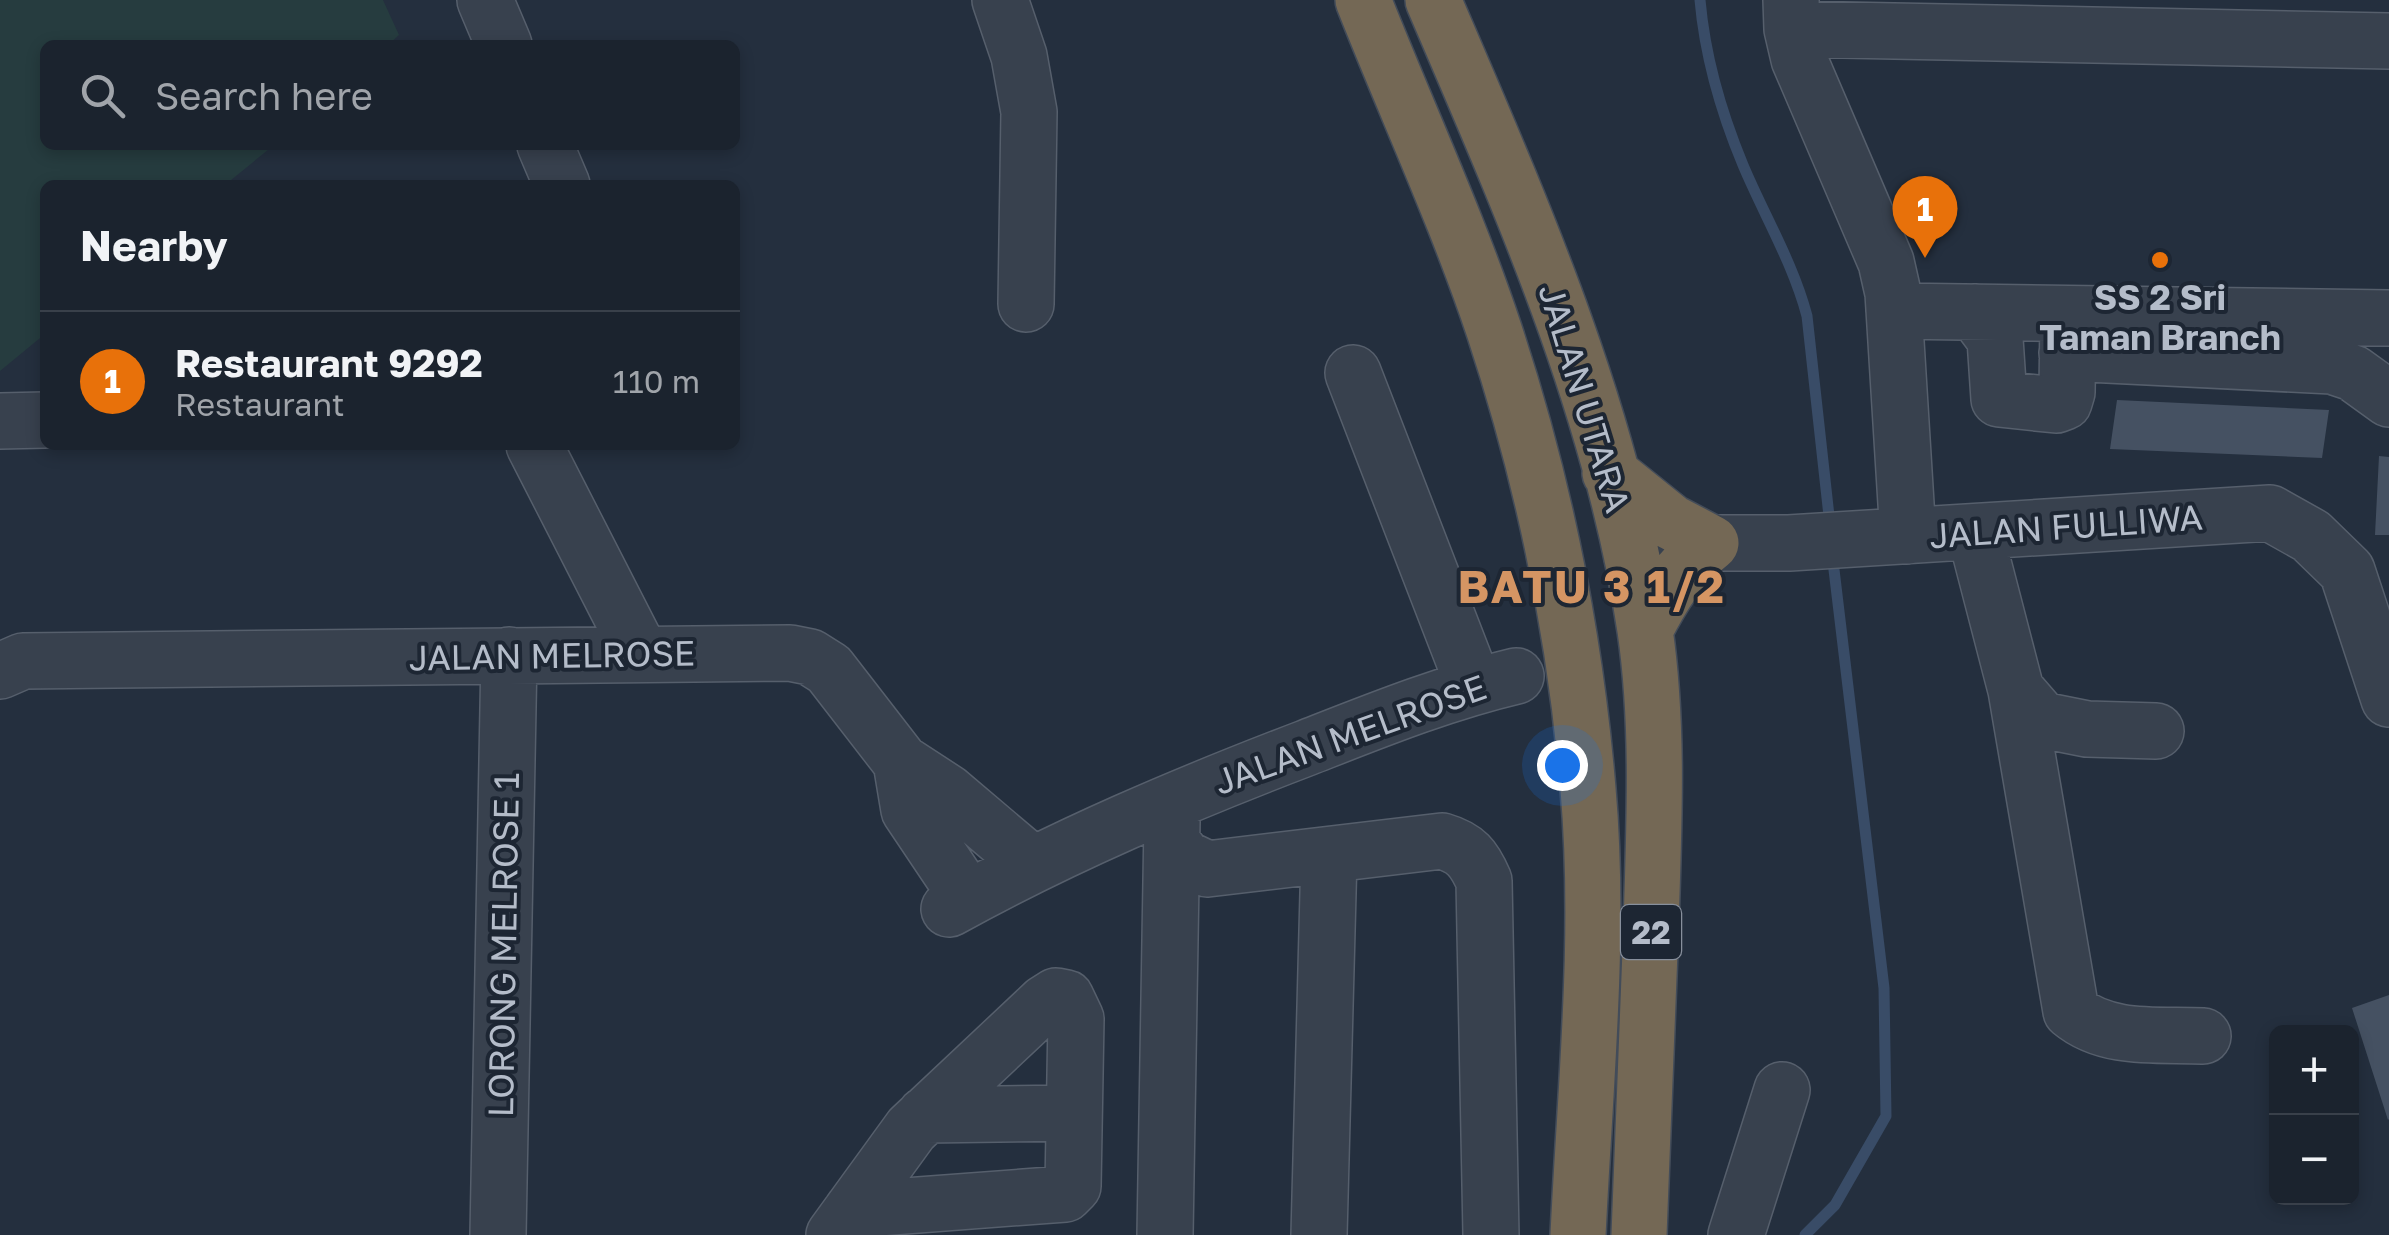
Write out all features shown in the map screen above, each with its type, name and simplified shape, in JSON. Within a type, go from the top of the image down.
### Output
[{"type":"highway","name":"JALAN UTARA","points":[[1363,0],[1494,328],[1536,474],[1553,553],[1588,790],[1592,922],[1578,1235]]},
{"type":"highway","name":"JALAN UTARA","points":[[1433,0],[1535,238],[1588,392],[1632,556],[1645,630],[1654,833],[1639,1235]]},
{"type":"highway","points":[[1610,473],[1671,522],[1711,543],[1689,560],[1664,591],[1645,630]]},
{"type":"highway","points":[[1588,790],[1600,718],[1595,612],[1604,582],[1617,564],[1632,556]]},
{"type":"street","points":[[486,0],[502,40]]},
{"type":"street","points":[[1000,0],[1019,56],[1030,112],[1026,304]]},
{"type":"street","points":[[1883,538],[1894,311],[1886,262],[1800,59],[1791,14],[2249,19],[2389,41]]},
{"type":"street","points":[[547,150],[560,180]]},
{"type":"street","points":[[1894,311],[1975,312],[2068,334],[2332,366],[2353,373],[2389,399]]},
{"type":"street","points":[[1975,312],[1995,340],[1999,399],[2064,402],[2068,334]]},
{"type":"street","points":[[2068,334],[2389,318]]},
{"type":"street","points":[[1353,373],[1495,681],[1555,712],[1588,790]]},
{"type":"street","points":[[0,421],[40,420]]},
{"type":"street","points":[[537,450],[641,654]]},
{"type":"street","name":"JALAN FULLIWA","points":[[1632,556],[1711,543],[1883,538],[2270,513],[2311,536],[2347,572],[2389,699]]},
{"type":"street","points":[[1975,532],[2016,690],[2071,1011],[2086,1023],[2113,1033],[2203,1036]]},
{"type":"street","points":[[1495,681],[1544,636],[1552,611],[1553,553]]},
{"type":"street","name":"JALAN MELROSE","points":[[0,671],[23,661],[790,652],[810,657],[829,669],[901,762],[908,810],[958,904],[1032,864],[1172,821],[1495,681]]},
{"type":"street","name":"LORONG MELROSE 1","points":[[498,1235],[508,655]]},
{"type":"street","points":[[2016,690],[2042,720],[2087,729],[2156,731]]},
{"type":"street","points":[[901,762],[948,792],[1032,864]]},
{"type":"street","points":[[1172,821],[1196,866],[1224,868],[1442,841],[1461,846],[1475,861],[1484,882],[1491,1235]]},
{"type":"street","points":[[1165,1235],[1172,821]]},
{"type":"street","points":[[1320,1235],[1329,855]]},
{"type":"street","points":[[1173,913],[1194,884],[1224,868]]},
{"type":"street","points":[[1056,996],[1073,1006],[1073,1186],[1065,1194],[843,1222],[925,1116],[1056,996]]},
{"type":"street","points":[[1736,1235],[1782,1090]]},
{"type":"street","points":[[925,1116],[1074,1113]]},
{"type":"green space","points":[[0,0],[383,0],[399,35],[394,40],[40,40],[40,150],[268,150],[231,180],[40,180],[40,338],[0,371]]},
{"type":"building","points":[[2117,400],[2329,410],[2322,458],[2110,449]]},
{"type":"building","points":[[2379,456],[2389,457],[2389,535],[2375,535]]},
{"type":"building","points":[[2389,995],[2388,1120],[2359,1025],[2352,1008]]},
{"type":"waterway","points":[[1700,0],[1710,63],[1728,125],[1807,316],[1830,525]]},
{"type":"waterway","points":[[1805,1235],[1835,1205],[1886,1116],[1884,988],[1832,553]]},
{"type":"place","name":"Restaurant 9292","points":[[1925,258]]},
{"type":"place","name":"SS 2 Sri Taman Branch","points":[[2160,260]]},
{"type":"district","name":"BATU 3 1/2","points":[[1592,586]]}]
